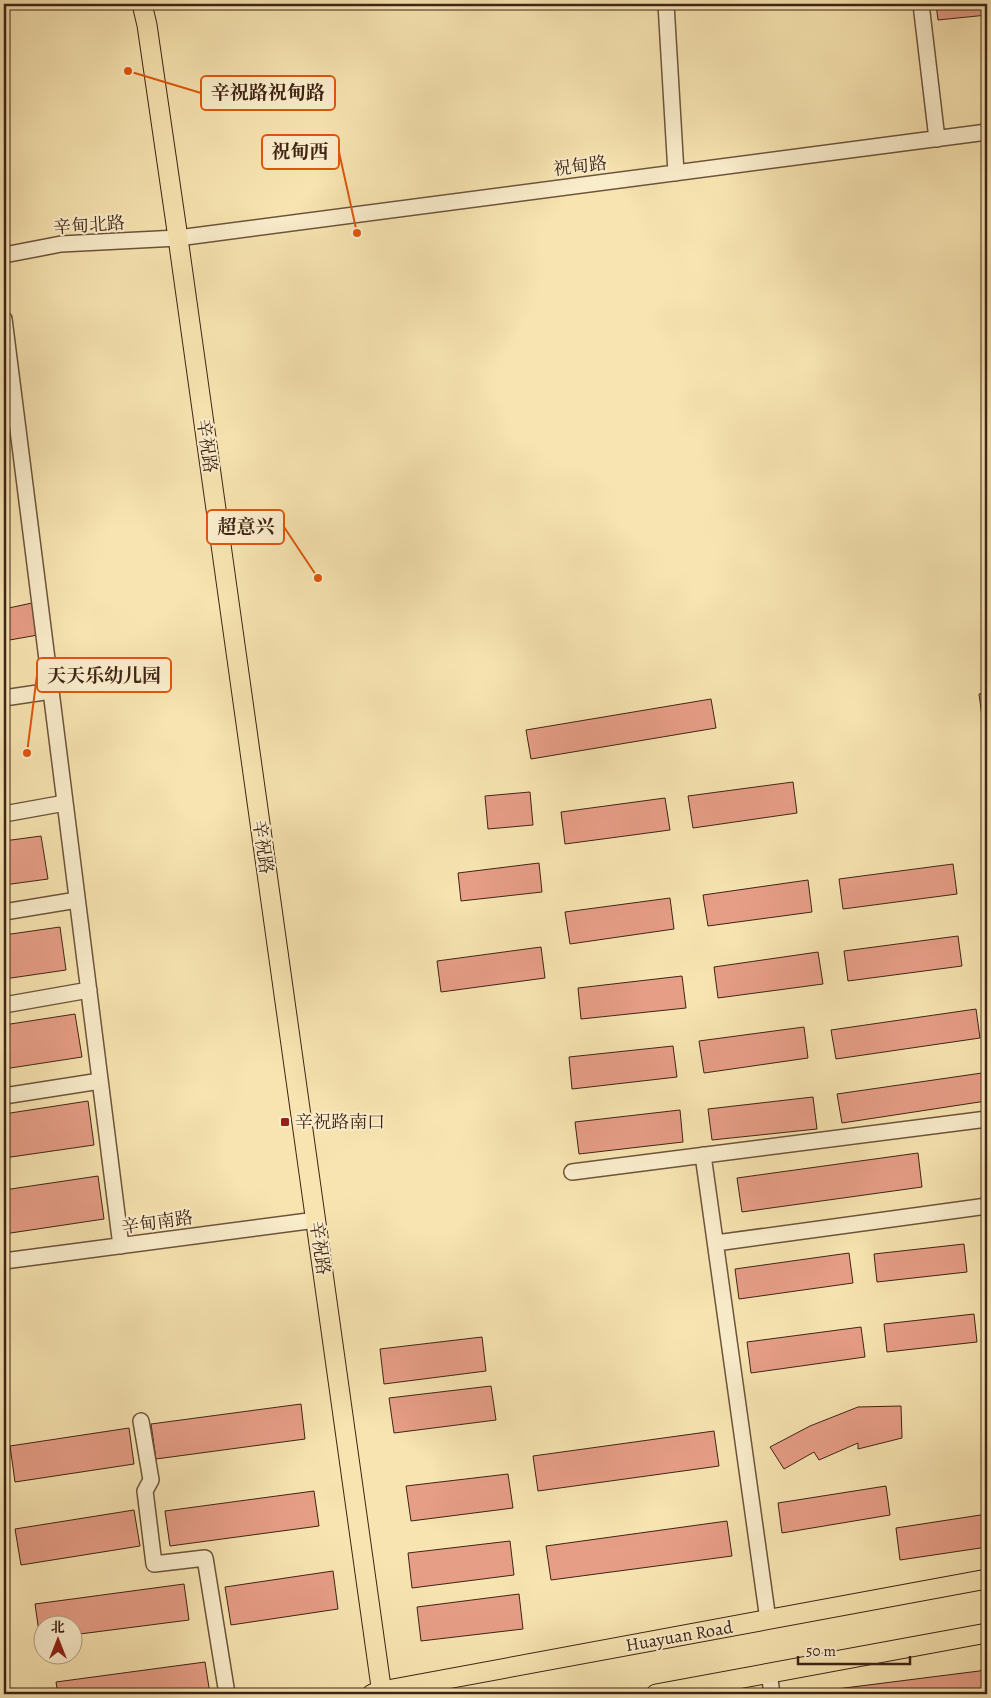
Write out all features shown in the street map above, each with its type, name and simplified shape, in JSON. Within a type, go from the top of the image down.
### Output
[{"type":"main road","name":"辛祝路","points":[[142,4],[147,25],[178,238],[316,1220],[379,1693]]},
{"type":"main road","name":"Huayuan Road","points":[[379,1693],[987,1579]]},
{"type":"main road","points":[[656,1694],[987,1633]]},
{"type":"street","points":[[666,4],[676,173]]},
{"type":"street","points":[[921,4],[937,139]]},
{"type":"street","name":"祝甸路","points":[[178,238],[987,132]]},
{"type":"street","name":"辛甸北路","points":[[4,255],[61,244],[178,238]]},
{"type":"street","points":[[4,319],[121,1246]]},
{"type":"street","points":[[4,698],[51,691]]},
{"type":"street","points":[[4,814],[65,803]]},
{"type":"street","points":[[4,912],[77,900]]},
{"type":"street","points":[[4,1005],[89,990]]},
{"type":"street","points":[[4,1096],[100,1081]]},
{"type":"street","points":[[572,1172],[987,1119]]},
{"type":"street","points":[[703,1155],[768,1620]]},
{"type":"street","points":[[716,1243],[987,1206]]},
{"type":"street","name":"辛甸南路","points":[[4,1261],[316,1220]]},
{"type":"street","points":[[141,1422],[151,1480],[145,1492],[154,1564],[205,1558],[226,1694]]},
{"type":"street","points":[[769,1674],[772,1694]]},
{"type":"building","points":[[936,4],[987,4],[987,15],[938,20]]},
{"type":"building","points":[[4,449],[9,476],[4,477]]},
{"type":"building","points":[[32,603],[38,635],[4,641],[4,609]]},
{"type":"building","points":[[987,692],[987,723],[983,724],[979,694]]},
{"type":"building","points":[[711,699],[716,728],[531,759],[526,730]]},
{"type":"building","points":[[793,782],[797,813],[693,828],[688,796]]},
{"type":"building","points":[[530,792],[533,825],[488,829],[485,796]]},
{"type":"building","points":[[665,798],[670,830],[565,844],[561,812]]},
{"type":"building","points":[[41,836],[48,879],[4,885],[4,841]]},
{"type":"building","points":[[539,863],[542,892],[461,901],[458,873]]},
{"type":"building","points":[[953,864],[957,894],[843,909],[839,879]]},
{"type":"building","points":[[808,880],[812,912],[708,926],[703,895]]},
{"type":"building","points":[[670,898],[674,929],[570,944],[565,912]]},
{"type":"building","points":[[60,927],[66,970],[4,979],[4,935]]},
{"type":"building","points":[[958,936],[962,966],[848,981],[844,951]]},
{"type":"building","points":[[541,947],[545,978],[441,992],[437,961]]},
{"type":"building","points":[[818,952],[823,984],[718,998],[714,967]]},
{"type":"building","points":[[682,976],[686,1008],[581,1019],[578,988]]},
{"type":"building","points":[[976,1009],[980,1038],[836,1059],[831,1030]]},
{"type":"building","points":[[75,1014],[82,1057],[4,1069],[4,1025]]},
{"type":"building","points":[[804,1027],[808,1058],[704,1073],[699,1041]]},
{"type":"building","points":[[673,1046],[677,1077],[572,1089],[569,1057]]},
{"type":"building","points":[[982,1073],[986,1101],[842,1123],[837,1094]]},
{"type":"building","points":[[813,1097],[817,1129],[712,1140],[708,1109]]},
{"type":"building","points":[[88,1101],[94,1145],[4,1158],[4,1114]]},
{"type":"building","points":[[680,1110],[683,1142],[579,1154],[575,1122]]},
{"type":"building","points":[[918,1153],[922,1187],[742,1212],[737,1178]]},
{"type":"building","points":[[98,1176],[104,1219],[4,1234],[4,1190]]},
{"type":"building","points":[[964,1244],[967,1272],[877,1282],[874,1254]]},
{"type":"building","points":[[849,1253],[853,1283],[739,1299],[735,1269]]},
{"type":"building","points":[[974,1314],[977,1342],[887,1352],[884,1324]]},
{"type":"building","points":[[861,1327],[865,1357],[751,1373],[747,1342]]},
{"type":"building","points":[[482,1337],[486,1371],[384,1384],[380,1349]]},
{"type":"building","points":[[491,1386],[496,1420],[394,1433],[389,1398]]},
{"type":"building","points":[[301,1404],[305,1439],[156,1459],[151,1424]]},
{"type":"building","points":[[901,1406],[902,1438],[858,1449],[858,1443],[819,1460],[814,1452],[784,1469],[770,1447],[810,1426],[858,1407]]},
{"type":"building","points":[[129,1428],[134,1464],[15,1482],[10,1446]]},
{"type":"building","points":[[714,1431],[719,1466],[538,1491],[533,1456]]},
{"type":"building","points":[[508,1474],[513,1508],[411,1521],[406,1486]]},
{"type":"building","points":[[886,1486],[890,1515],[782,1533],[778,1503]]},
{"type":"building","points":[[314,1491],[319,1526],[170,1546],[165,1511]]},
{"type":"building","points":[[134,1510],[140,1546],[21,1565],[15,1529]]},
{"type":"building","points":[[987,1514],[987,1547],[900,1560],[896,1528]]},
{"type":"building","points":[[727,1521],[732,1556],[551,1580],[546,1546]]},
{"type":"building","points":[[510,1541],[514,1575],[412,1588],[408,1553]]},
{"type":"building","points":[[333,1571],[338,1609],[231,1625],[225,1587]]},
{"type":"building","points":[[184,1584],[189,1620],[82,1634],[82,1616],[37,1616],[35,1604]]},
{"type":"building","points":[[519,1594],[523,1629],[421,1641],[417,1607]]},
{"type":"building","points":[[205,1662],[210,1694],[58,1694],[56,1682]]},
{"type":"building","points":[[987,1670],[987,1694],[797,1694]]},
{"type":"place","name":"辛祝路祝甸路","points":[[128,71]]},
{"type":"place","name":"祝甸西","points":[[357,233]]},
{"type":"place","name":"超意兴","points":[[318,578]]},
{"type":"place","name":"天天乐幼儿园","points":[[27,753]]},
{"type":"place","name":"辛祝路南口","points":[[285,1122]]}]
